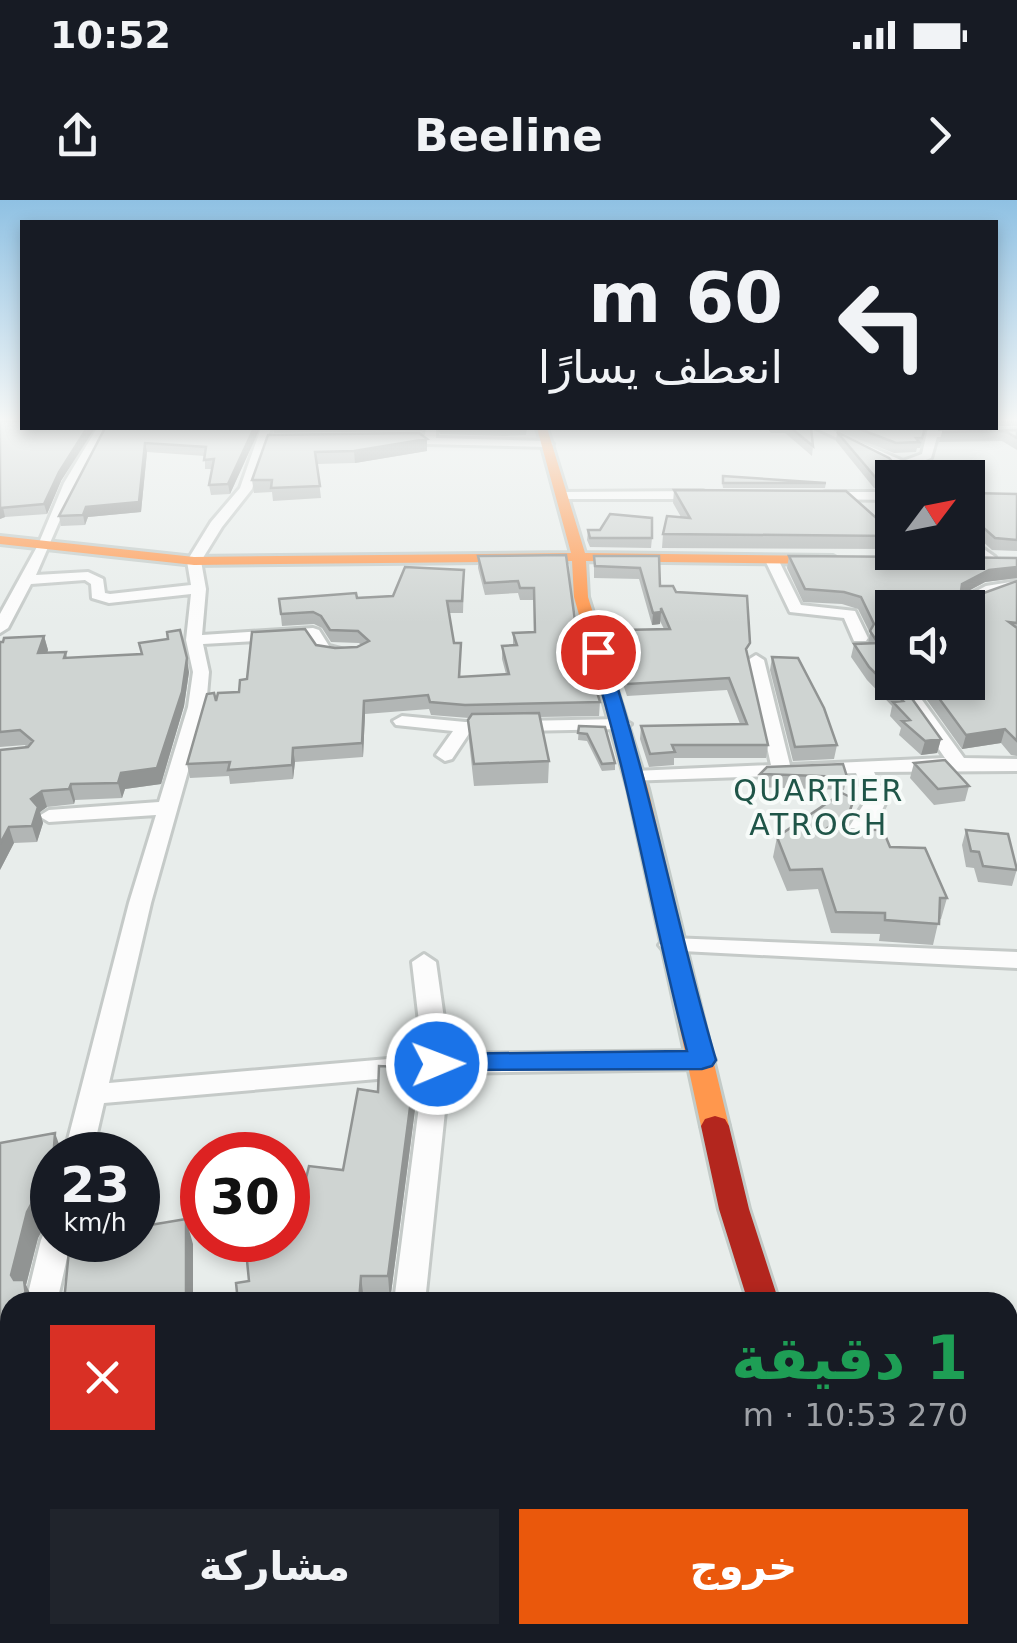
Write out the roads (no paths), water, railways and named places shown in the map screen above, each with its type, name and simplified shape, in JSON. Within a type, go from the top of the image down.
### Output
[{"type":"street","points":[[0,628],[45,545],[68,488]]},
{"type":"street","points":[[84,1132],[166,808],[197,707],[201,672],[194,640],[199,589],[194,560],[246,488]]},
{"type":"street","points":[[559,488],[579,557],[581,597],[622,724],[734,1209],[761,1292]]},
{"type":"street","points":[[561,496],[714,496]]},
{"type":"street","points":[[806,496],[875,496]]},
{"type":"street","points":[[0,540],[194,560],[865,560]]},
{"type":"street","points":[[985,558],[1017,560]]},
{"type":"street","points":[[772,560],[794,609],[850,614]]},
{"type":"street","points":[[25,580],[88,576],[98,582],[97,595],[109,598],[199,589]]},
{"type":"street","points":[[985,592],[1017,585]]},
{"type":"street","points":[[842,591],[860,638]]},
{"type":"street","points":[[194,640],[313,633],[324,651],[359,652]]},
{"type":"street","points":[[756,660],[782,770]]},
{"type":"street","points":[[912,700],[958,763]]},
{"type":"street","points":[[402,720],[465,727],[622,724]]},
{"type":"street","points":[[444,755],[465,727]]},
{"type":"street","points":[[634,777],[862,766],[1017,765]]},
{"type":"street","points":[[857,830],[871,814],[877,799],[862,766]]},
{"type":"street","points":[[49,816],[166,808]]},
{"type":"street","points":[[671,946],[1017,960]]},
{"type":"street","points":[[411,1292],[437,1064],[424,962]]},
{"type":"street","points":[[93,1094],[437,1064],[702,1060]]},
{"type":"street","points":[[43,1292],[51,1262]]},
{"type":"district","name":"QUARTIER ATROCH","points":[[819,808]]}]
